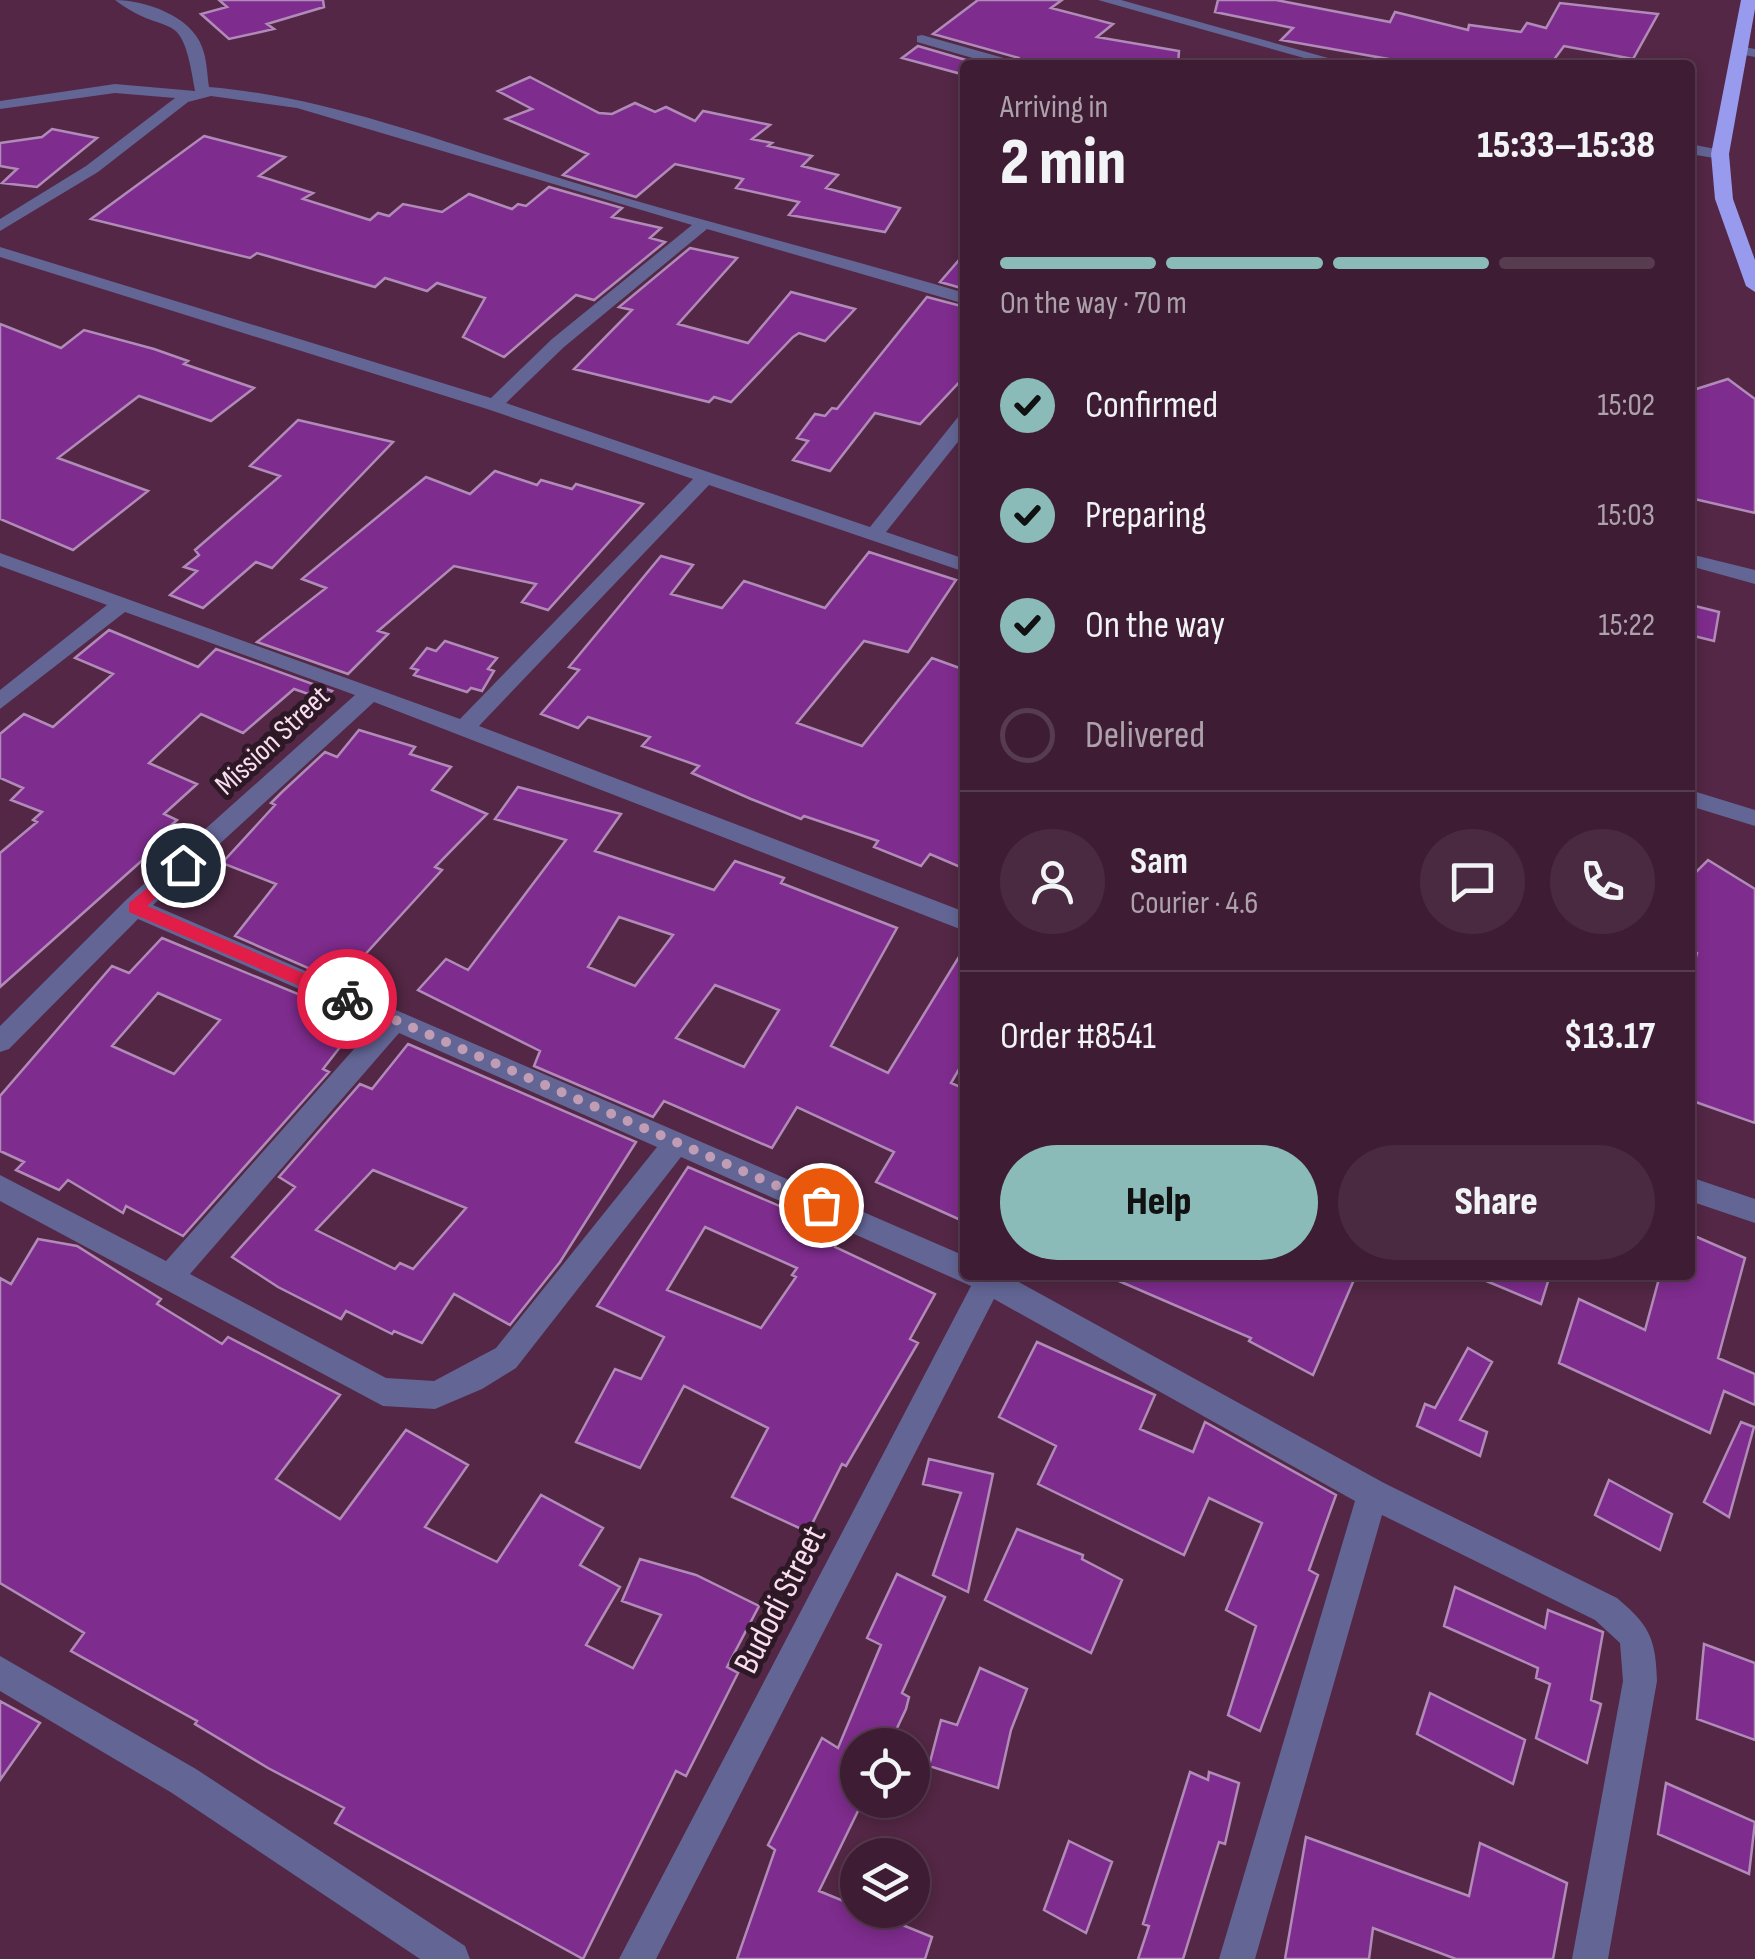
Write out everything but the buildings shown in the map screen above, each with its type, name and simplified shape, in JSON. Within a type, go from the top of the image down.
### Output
[{"type":"highway","points":[[1749,0],[1747,52],[1720,154],[1724,199],[1755,286]]},
{"type":"street","points":[[122,0],[182,26],[195,46],[195,94]]},
{"type":"street","points":[[1105,0],[1261,50],[1318,60]]},
{"type":"street","points":[[922,40],[995,60]]},
{"type":"street","points":[[0,105],[118,86],[300,104],[578,190],[960,298]]},
{"type":"street","points":[[0,226],[92,169],[195,94]]},
{"type":"street","points":[[1695,149],[1720,154]]},
{"type":"street","points":[[494,405],[558,343],[704,223]]},
{"type":"street","points":[[0,252],[494,405],[960,564]]},
{"type":"street","points":[[873,536],[960,427]]},
{"type":"street","points":[[463,729],[704,479]]},
{"type":"street","points":[[0,559],[371,694],[960,920]]},
{"type":"street","points":[[1695,561],[1755,577]]},
{"type":"street","points":[[0,701],[122,604]]},
{"type":"street","name":"Mission Street","points":[[0,1042],[135,908],[371,694]]},
{"type":"street","points":[[1695,800],[1755,818]]},
{"type":"street","points":[[135,908],[960,1266]]},
{"type":"street","points":[[171,1276],[395,1020]]},
{"type":"street","points":[[0,1187],[383,1392],[435,1395],[506,1358],[677,1142]]},
{"type":"street","points":[[1695,1191],[1755,1211]]},
{"type":"street","name":"Budodi Street","points":[[637,1959],[978,1280]]},
{"type":"street","points":[[990,1280],[1373,1494],[1577,1592],[1606,1609],[1634,1634],[1640,1681],[1590,1959]]},
{"type":"street","points":[[1237,1959],[1373,1494]]},
{"type":"street","points":[[0,1672],[184,1782],[452,1959]]},
{"type":"way so far","points":[[347,999],[821,1205]]},
{"type":"route","points":[[183,865],[135,908],[347,999]]}]
